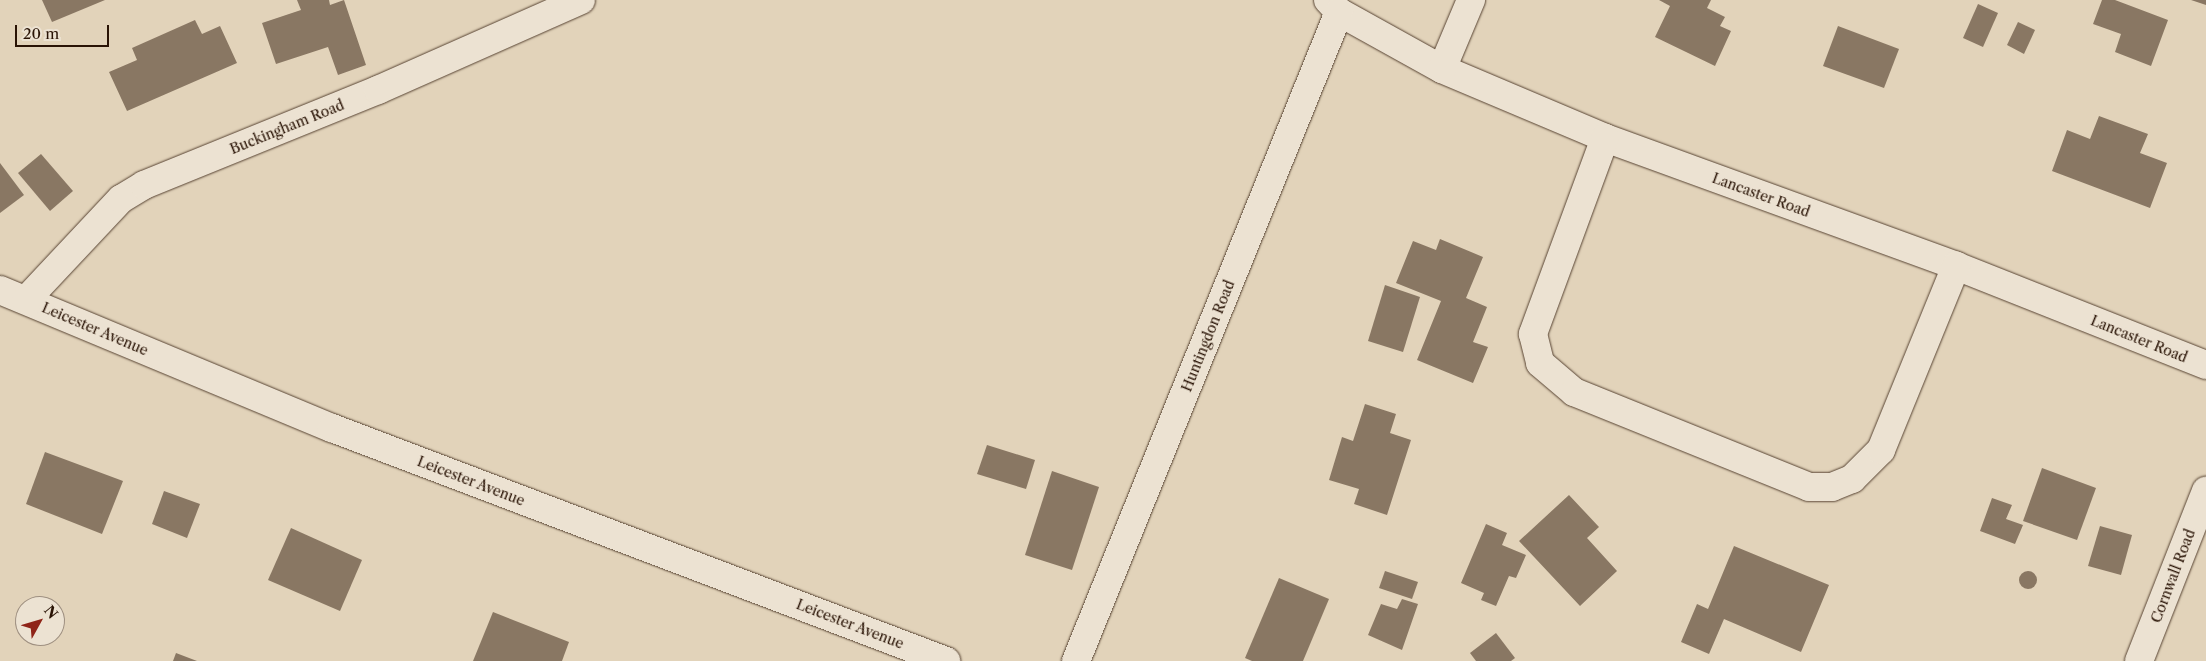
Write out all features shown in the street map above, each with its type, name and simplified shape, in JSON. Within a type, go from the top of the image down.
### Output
[{"type":"street","name":"Buckingham Road","points":[[26,300],[121,198],[144,185],[378,90],[581,0]]},
{"type":"street","points":[[1442,69],[1471,0]]},
{"type":"street","name":"Lancaster Road","points":[[1334,6],[1442,69],[1604,138],[1956,266],[2206,365]]},
{"type":"street","name":"Huntingdon Road","points":[[1076,661],[1334,6]]},
{"type":"street","points":[[1604,138],[1533,334],[1540,363],[1574,392],[1809,487],[1832,487],[1852,479],[1881,450],[1956,266]]},
{"type":"street","name":"Leicester Avenue","points":[[0,290],[332,428],[946,661]]},
{"type":"street","name":"Cornwall Road","points":[[2139,661],[2206,491]]},
{"type":"building","points":[[42,0],[105,0],[52,22]]},
{"type":"building","points":[[297,0],[329,0],[330,5],[344,0],[366,65],[338,75],[328,47],[276,64],[262,23],[301,10]]},
{"type":"building","points":[[1659,0],[1711,0],[1707,8],[1725,17],[1720,26],[1731,31],[1715,66],[1655,37],[1670,6]]},
{"type":"building","points":[[2102,0],[2115,0],[2168,20],[2151,66],[2115,52],[2121,34],[2093,24]]},
{"type":"building","points":[[2191,0],[2206,0],[2206,5]]},
{"type":"building","points":[[1978,4],[1998,13],[1983,47],[1963,38]]},
{"type":"building","points":[[195,20],[202,34],[220,26],[237,63],[127,111],[109,72],[137,60],[132,48]]},
{"type":"building","points":[[2018,22],[2035,30],[2024,54],[2007,45]]},
{"type":"building","points":[[1838,26],[1899,49],[1884,88],[1823,66]]},
{"type":"building","points":[[2099,116],[2148,134],[2140,153],[2167,163],[2150,208],[2052,171],[2067,130],[2090,139]]},
{"type":"building","points":[[41,154],[73,191],[50,211],[18,173]]},
{"type":"building","points":[[0,163],[24,195],[0,213]]},
{"type":"building","points":[[1440,239],[1483,257],[1466,298],[1487,307],[1473,342],[1488,347],[1473,383],[1417,360],[1441,301],[1396,283],[1413,241],[1436,250]]},
{"type":"building","points":[[1385,285],[1420,297],[1403,352],[1368,341]]},
{"type":"building","points":[[1365,404],[1396,414],[1390,433],[1411,440],[1387,515],[1354,504],[1359,489],[1329,480],[1342,437],[1353,441]]},
{"type":"building","points":[[987,445],[1035,460],[1026,489],[977,474]]},
{"type":"building","points":[[45,452],[123,481],[102,534],[26,504]]},
{"type":"building","points":[[2042,468],[2096,488],[2077,540],[2023,521]]},
{"type":"building","points":[[1052,471],[1099,487],[1072,570],[1025,555]]},
{"type":"building","points":[[164,491],[200,504],[187,538],[152,524]]},
{"type":"building","points":[[1569,495],[1599,527],[1587,538],[1617,571],[1580,606],[1519,541]]},
{"type":"building","points":[[1992,498],[2012,505],[2006,519],[2023,525],[2015,544],[1980,531]]},
{"type":"building","points":[[1486,524],[1507,533],[1502,545],[1526,555],[1516,578],[1509,576],[1496,606],[1481,600],[1484,593],[1461,583]]},
{"type":"building","points":[[2100,526],[2132,535],[2121,575],[2088,566]]},
{"type":"building","points":[[291,528],[362,560],[340,611],[268,580]]},
{"type":"building","points":[[1734,546],[1829,585],[1801,652],[1724,619],[1709,654],[1681,642],[1697,604],[1708,609]]},
{"type":"building","points":[[1385,571],[1418,582],[1412,599],[1379,588]]},
{"type":"building","points":[[2028,571],[2034,574],[2037,580],[2034,586],[2028,589],[2022,586],[2019,580],[2022,574]]},
{"type":"building","points":[[1279,578],[1329,599],[1303,661],[1252,661],[1245,658]]},
{"type":"building","points":[[1402,599],[1418,604],[1402,650],[1368,635],[1381,604],[1397,609]]},
{"type":"building","points":[[493,612],[569,642],[562,661],[473,661]]},
{"type":"building","points":[[1496,633],[1515,658],[1511,661],[1476,661],[1470,653]]},
{"type":"building","points":[[176,653],[197,661],[173,661]]}]
